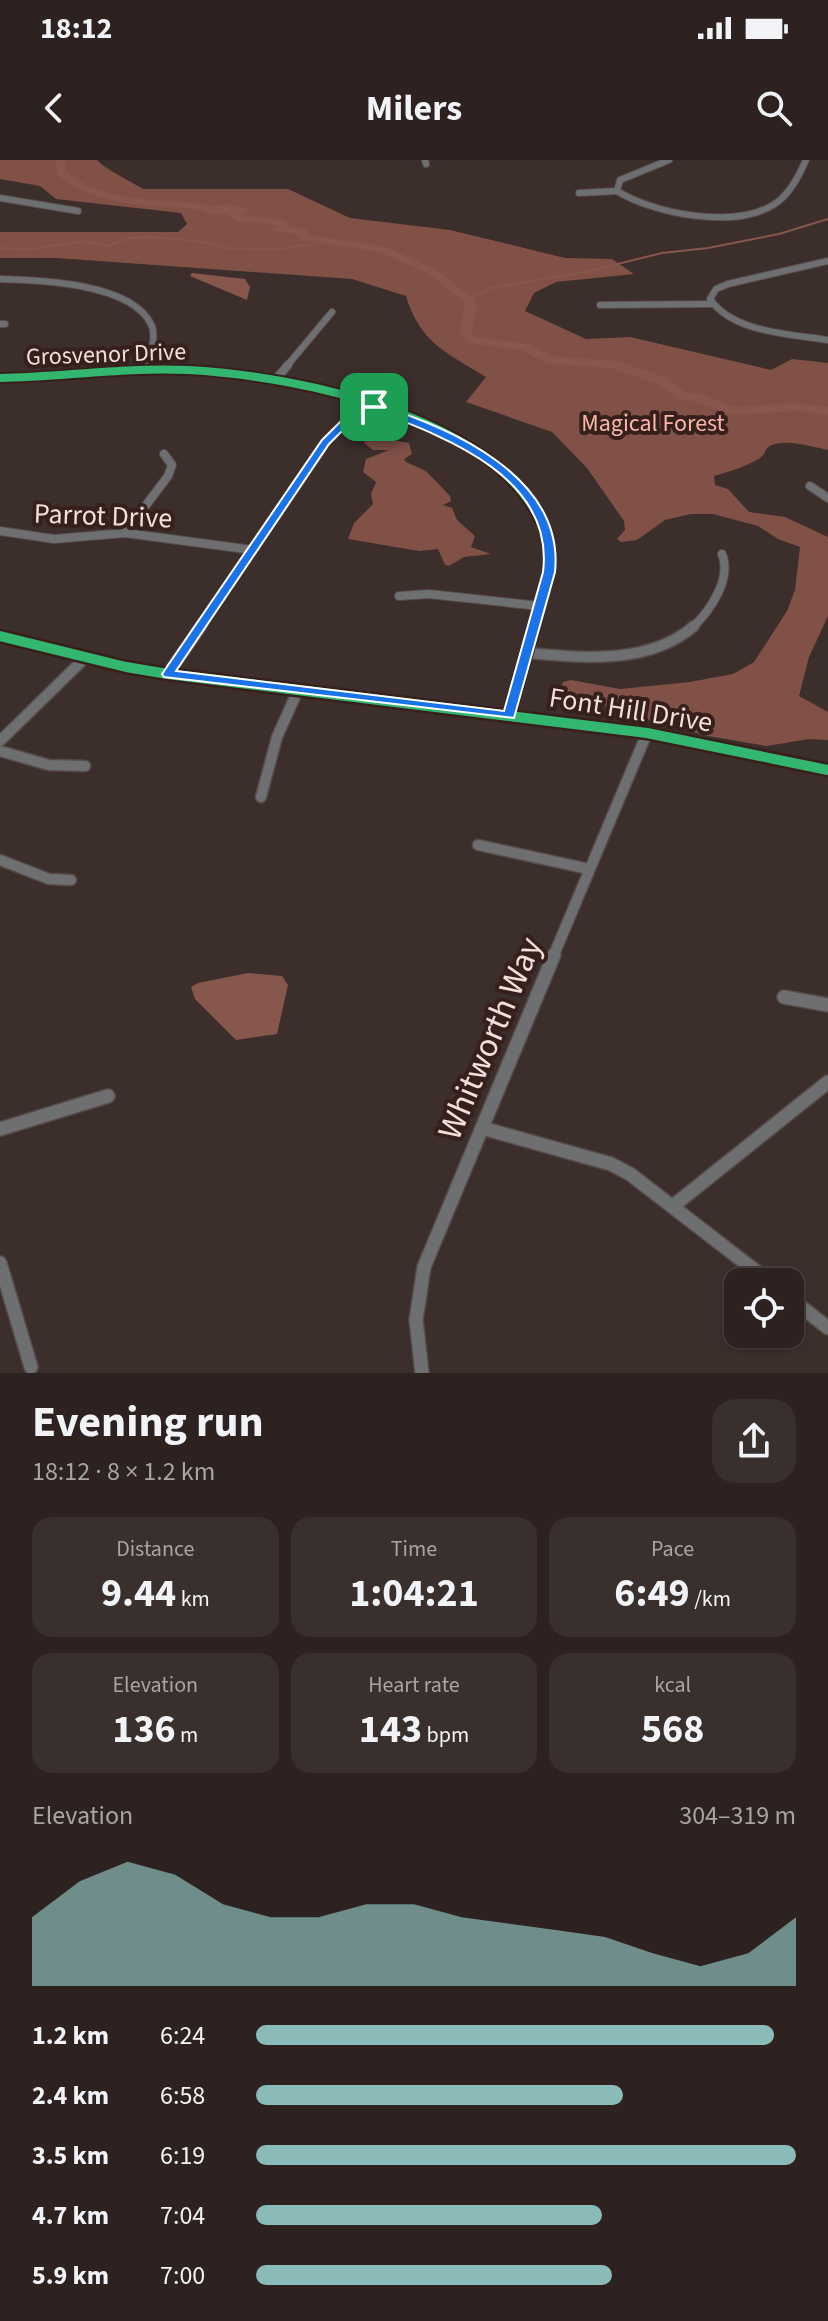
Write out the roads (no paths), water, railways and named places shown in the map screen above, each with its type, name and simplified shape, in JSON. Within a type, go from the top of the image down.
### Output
[{"type":"street","points":[[617,191],[620,180],[669,160]]},
{"type":"street","points":[[579,193],[617,191],[633,201],[709,216],[750,213],[777,202],[806,160]]},
{"type":"street","points":[[0,198],[78,211]]},
{"type":"street","points":[[828,261],[722,286],[710,296],[711,304],[718,312],[742,322],[828,340]]},
{"type":"street","points":[[0,279],[63,282],[132,305],[152,325],[148,370]]},
{"type":"street","points":[[600,305],[711,304]]},
{"type":"street","points":[[276,379],[332,312]]},
{"type":"street","name":"Grosvenor Drive","points":[[0,378],[148,370],[211,371],[276,379],[321,388],[464,443],[500,467],[528,496],[545,526],[550,550],[549,572],[509,715]]},
{"type":"street","points":[[168,674],[333,432],[374,407]]},
{"type":"street","points":[[125,533],[171,470],[164,454]]},
{"type":"street","points":[[810,486],[828,498]]},
{"type":"street","name":"Parrot Drive","points":[[0,531],[54,539],[125,533],[253,550]]},
{"type":"street","points":[[528,653],[607,657],[666,645],[705,618],[726,571],[722,554]]},
{"type":"street","points":[[399,596],[429,594],[539,606]]},
{"type":"street","name":"Font Hill Drive","points":[[0,636],[168,674],[647,733],[828,770]]},
{"type":"street","points":[[0,741],[86,657]]},
{"type":"street","points":[[261,797],[277,737],[298,690]]},
{"type":"street","name":"Whitworth Way","points":[[422,1373],[416,1333],[416,1301],[424,1267],[647,733]]},
{"type":"street","points":[[0,751],[49,765],[85,766]]},
{"type":"street","points":[[478,845],[589,869]]},
{"type":"street","points":[[0,860],[49,879],[71,880]]},
{"type":"street","points":[[784,997],[828,1005]]},
{"type":"street","points":[[673,1206],[828,1082]]},
{"type":"street","points":[[0,1129],[108,1096]]},
{"type":"street","points":[[482,1128],[611,1164],[673,1206],[752,1268]]},
{"type":"street","points":[[0,1263],[31,1367]]},
{"type":"street","points":[[804,1309],[828,1328]]},
{"type":"waterway","points":[[60,160],[61,173],[82,188],[101,196],[203,207],[210,211],[226,211],[225,207],[245,209],[232,215],[236,218],[281,222],[286,225],[278,229],[303,231],[304,238],[382,249],[433,272],[469,300],[471,310],[465,331],[472,340],[524,347],[549,360],[611,364],[663,381],[681,395],[700,398],[733,411],[797,407],[828,411]]},
{"type":"waterway","points":[[468,299],[491,288],[585,272],[662,253],[708,248],[779,234],[828,219]]},
{"type":"waterway","points":[[0,248],[32,249],[84,241],[107,246],[130,238],[149,237],[198,241],[226,248],[279,249],[327,242]]},
{"type":"park label","name":"Magical Forest","points":[[653,423]]}]
